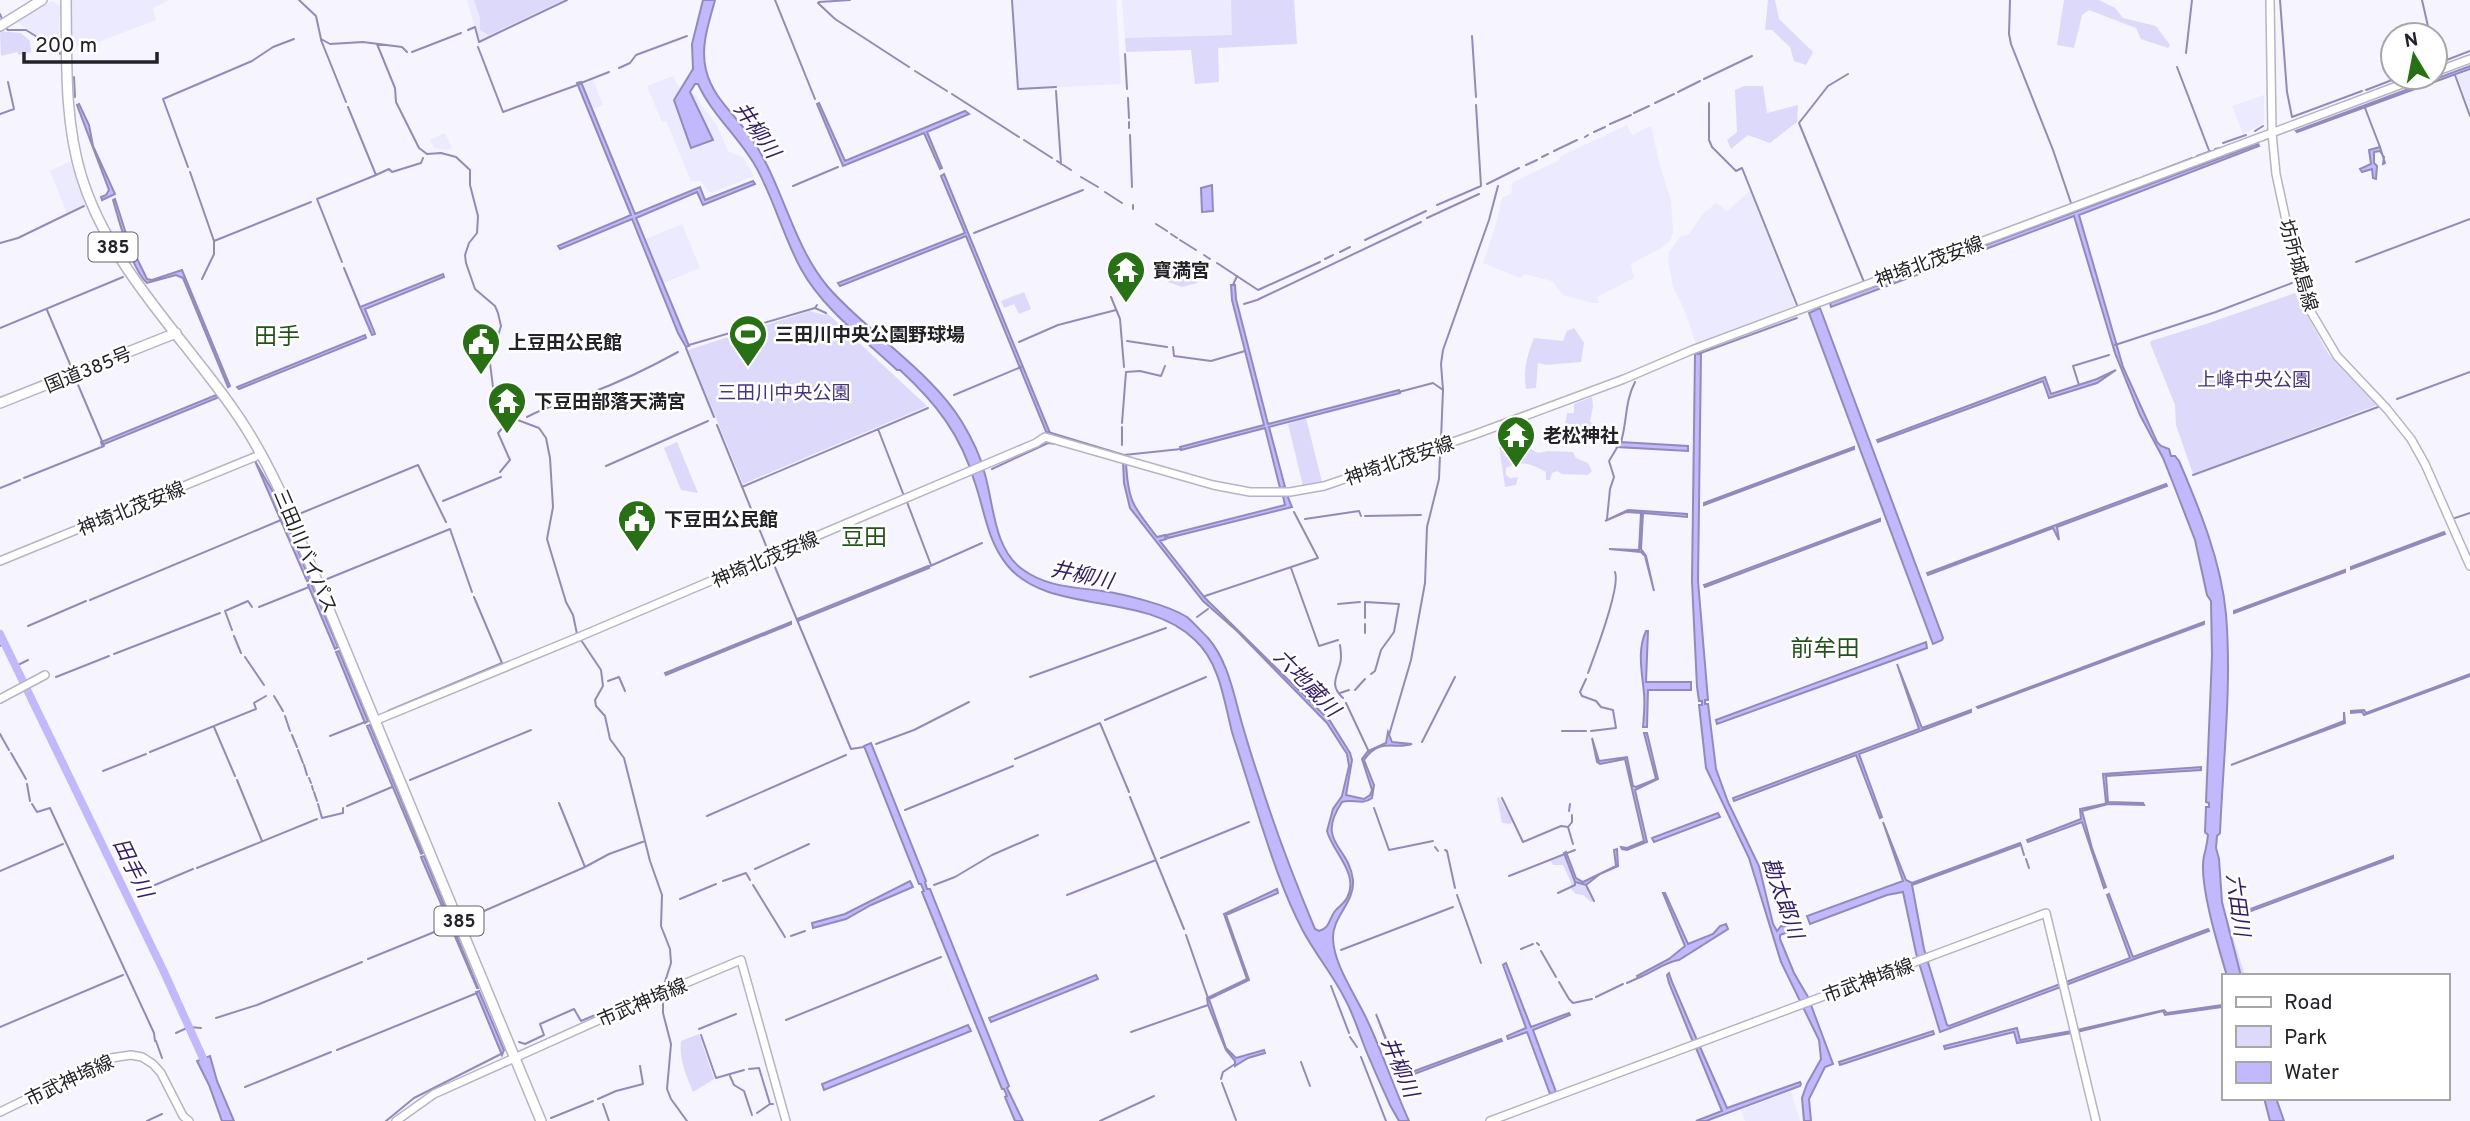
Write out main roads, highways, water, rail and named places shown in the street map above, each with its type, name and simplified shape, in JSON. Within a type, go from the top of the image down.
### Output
[{"type":"highway","points":[[0,26],[42,0]]},
{"type":"highway","name":"三田川バイパス","points":[[66,0],[68,103],[74,145],[82,176],[108,240],[127,270],[233,408],[262,454],[377,720],[541,1121]]},
{"type":"highway","name":"国道385号","points":[[0,403],[176,333]]},
{"type":"main road","name":"坊所城島線","points":[[2270,0],[2272,133],[2284,213],[2300,285],[2311,312],[2337,356],[2411,439],[2425,464],[2470,566]]},
{"type":"main road","points":[[2449,67],[2470,59]]},
{"type":"main road","name":"神埼北茂安線","points":[[377,720],[969,472],[1045,437],[1234,490],[1290,492],[1324,486],[1454,442],[1624,379],[1692,350],[2384,91]]},
{"type":"main road","name":"神埼北茂安線","points":[[0,561],[262,454]]},
{"type":"main road","points":[[0,699],[44,676]]},
{"type":"main road","name":"市武神埼線","points":[[1489,1121],[2046,913],[2096,1121]]},
{"type":"main road","name":"市武神埼線","points":[[396,1121],[434,1094],[741,960],[786,1121]]},
{"type":"main road","name":"市武神埼線","points":[[0,1112],[111,1058],[131,1055],[142,1057],[161,1073],[175,1103],[189,1121]]},
{"type":"water","points":[[703,0],[715,0],[704,52],[706,70],[714,90],[746,130],[763,157],[805,252],[828,287],[934,386],[962,422],[980,459],[1000,537],[1012,560],[1031,575],[1050,583],[1122,595],[1158,604],[1179,613],[1187,617],[1215,647],[1230,680],[1278,835],[1315,929],[1323,930],[1346,900],[1350,889],[1348,872],[1327,831],[1333,809],[1342,796],[1349,766],[1347,754],[1327,723],[1237,631],[1203,601],[1130,508],[1124,483],[1123,462],[1126,462],[1130,495],[1137,510],[1157,537],[1165,535],[1166,539],[1160,541],[1205,598],[1330,721],[1352,760],[1346,795],[1364,799],[1370,795],[1372,790],[1362,759],[1368,751],[1386,743],[1388,732],[1392,742],[1412,744],[1381,746],[1370,753],[1364,760],[1374,785],[1372,798],[1342,802],[1332,827],[1336,843],[1346,859],[1353,880],[1351,896],[1336,923],[1334,949],[1409,1121],[1399,1121],[1390,1105],[1349,1007],[1303,931],[1289,902],[1256,808],[1216,671],[1203,649],[1174,625],[1150,614],[1046,591],[1025,581],[1007,565],[991,536],[969,466],[955,435],[913,382],[845,323],[810,284],[756,167],[698,84],[695,84],[690,92],[713,140],[691,148],[674,100],[693,69],[692,44]]},
{"type":"water","points":[[2470,66],[2470,69],[2449,77],[2449,74]]},
{"type":"water","points":[[581,82],[635,214],[700,187],[705,200],[753,181],[755,184],[703,205],[697,192],[636,218],[689,346],[686,347],[678,333],[632,219],[560,249],[558,246],[631,215],[577,83]]},
{"type":"water","points":[[2403,91],[2410,91],[2297,132]]},
{"type":"water","points":[[819,103],[845,161],[965,111],[969,114],[927,132],[942,168],[940,169],[924,133],[843,166],[817,104]]},
{"type":"water","points":[[79,104],[89,125],[93,146],[115,194],[102,200],[101,197],[109,190],[77,105]]},
{"type":"water","points":[[2258,144],[2259,146],[2079,215],[2123,367],[2157,442],[2169,449],[2171,456],[2175,456],[2179,461],[2220,575],[2228,641],[2228,696],[2220,833],[2217,836],[2216,848],[2222,902],[2240,974],[2226,974],[2210,916],[2204,882],[2204,856],[2208,835],[2205,832],[2206,807],[2209,807],[2206,802],[2212,656],[2211,601],[2207,595],[2195,540],[2173,483],[2140,415],[2115,353],[2074,216],[1831,307],[1830,303]]},
{"type":"water","points":[[2380,147],[2382,155],[2380,151],[2374,152],[2376,179],[2373,178],[2372,169],[2362,172],[2360,169],[2371,164],[2369,150]]},
{"type":"water","points":[[944,174],[1050,433],[1047,434],[966,236],[840,286],[838,283],[965,233],[941,176]]},
{"type":"water","points":[[1212,185],[1213,211],[1202,212],[1201,188]]},
{"type":"water","points":[[115,199],[128,240],[147,279],[152,280],[182,270],[230,386],[228,387],[183,278],[176,275],[147,283],[141,277],[127,244],[113,200]]},
{"type":"water","points":[[443,274],[444,277],[365,309],[375,334],[372,335],[360,307]]},
{"type":"water","points":[[1231,285],[1235,285],[1236,299],[1268,424],[1399,390],[1400,393],[1269,427],[1285,487],[1280,488],[1265,428],[1181,450],[1180,447],[1264,425],[1232,300]]},
{"type":"water","points":[[1820,308],[1943,638],[1933,644],[1809,313]]},
{"type":"water","points":[[365,335],[366,338],[239,389],[237,387]]},
{"type":"water","points":[[1701,353],[1698,581],[1708,700],[1705,700],[1705,704],[1708,704],[1716,769],[1728,802],[1759,866],[1773,924],[1777,931],[1781,926],[1797,927],[1780,935],[1780,939],[1794,973],[1808,997],[1833,1064],[1825,1067],[1809,1099],[1811,1121],[1804,1121],[1802,1098],[1821,1059],[1819,1040],[1781,962],[1749,858],[1706,768],[1699,705],[1702,705],[1702,701],[1699,701],[1697,687],[1692,581],[1695,354]]},
{"type":"water","points":[[2116,370],[2097,383],[2049,398],[2043,381],[1878,442],[1877,440],[2045,377],[2051,394]]},
{"type":"water","points":[[216,395],[217,398],[102,445],[101,442]]},
{"type":"water","points":[[1620,442],[1688,446],[1688,451],[1617,447]]},
{"type":"water","points":[[1854,449],[1704,505],[1704,503]]},
{"type":"water","points":[[255,461],[276,497],[310,580],[307,581]]},
{"type":"water","points":[[2166,484],[2167,486],[2057,527],[2059,540],[2053,528],[1928,575],[1927,573]]},
{"type":"water","points":[[1287,495],[1292,507],[1168,538],[1167,535],[1285,505],[1283,496]]},
{"type":"water","points":[[1628,510],[1687,514],[1687,517],[1643,513],[1641,549],[1646,556],[1654,591],[1645,556],[1641,552],[1609,549],[1639,550],[1641,513],[1626,512],[1605,521]]},
{"type":"water","points":[[1880,519],[1705,587],[1704,585]]},
{"type":"water","points":[[2444,532],[2445,534],[2351,569],[2351,567]]},
{"type":"water","points":[[928,566],[929,568],[798,621],[797,619]]},
{"type":"water","points":[[2345,572],[2234,613],[2234,611]]},
{"type":"water","points":[[311,583],[338,647],[335,649],[308,585]]},
{"type":"water","points":[[791,622],[666,675],[665,673]]},
{"type":"water","points":[[2204,622],[2204,624],[1977,707]]},
{"type":"water","points":[[1646,631],[1646,682],[1691,682],[1691,690],[1648,690],[1647,727],[1643,727],[1641,653]]},
{"type":"water","points":[[1926,642],[1927,648],[1717,724],[1716,720]]},
{"type":"water","points":[[339,651],[368,721],[365,723],[336,652]]},
{"type":"water","points":[[1897,664],[1922,728],[1971,712],[1859,754],[1882,817],[1880,818],[1856,755],[1734,801],[1733,798],[1919,729]]},
{"type":"water","points":[[2470,674],[2364,715],[2362,712],[2351,713],[2364,710],[2366,713]]},
{"type":"water","points":[[2344,712],[2345,723],[2231,765],[2344,721]]},
{"type":"water","points":[[370,725],[423,853],[421,854],[367,726]]},
{"type":"water","points":[[1644,733],[1647,733],[1658,779],[1635,790],[1647,842],[1627,850],[1621,847],[1627,848],[1644,841],[1625,759],[1600,764],[1597,762],[1592,738],[1599,761],[1627,757],[1633,786],[1636,787],[1656,779]]},
{"type":"water","points":[[871,743],[927,889],[930,889],[1009,1086],[1007,1088],[1023,1121],[1015,1121],[922,892],[924,891],[864,746]]},
{"type":"water","points":[[2201,767],[2201,770],[2106,776],[2108,802],[2144,805],[2108,804],[2082,811],[2106,887],[2104,888],[2082,822],[2028,842],[2027,840],[2081,819],[2080,809],[2106,803],[2103,774]]},
{"type":"water","points":[[1718,813],[1720,817],[1654,842],[1652,838]]},
{"type":"water","points":[[1883,822],[1906,880],[1912,883],[2020,843],[2021,845],[1912,885],[1924,949],[1947,1025],[2060,984],[2061,987],[1940,1032],[1916,953],[1903,892],[1887,895],[1810,924],[1807,916],[1903,881]]},
{"type":"water","points":[[1617,849],[1618,866],[1600,874],[1586,885],[1575,882],[1564,853],[1566,852],[1576,878],[1583,882],[1616,866],[1614,850]]},
{"type":"water","points":[[424,856],[478,988],[421,857]]},
{"type":"water","points":[[2393,856],[2235,917],[2234,915]]},
{"type":"water","points":[[910,881],[913,887],[846,919],[813,928],[812,923],[845,914]]},
{"type":"water","points":[[1277,889],[1278,893],[1226,915],[1249,980],[1209,999],[1226,1048],[1236,1058],[1264,1050],[1265,1053],[1248,1058],[1235,1066],[1235,1061],[1226,1050],[1207,998],[1247,979],[1224,914]]},
{"type":"water","points":[[1663,893],[1688,944],[1713,934],[1720,926],[1726,924],[1728,929],[1679,960],[1638,978],[1637,976],[1669,959],[1685,946]]},
{"type":"water","points":[[2109,894],[2133,957],[2208,929],[2209,931],[2066,985],[2066,982],[2130,958],[2107,895]]},
{"type":"water","points":[[1506,963],[1531,1027],[1569,1013],[1570,1015],[1533,1030],[1556,1092],[1550,1094],[1527,1032],[1508,1039],[1507,1036],[1526,1028],[1503,965]]},
{"type":"water","points":[[1669,973],[1697,1040],[1693,1042],[1669,983]]},
{"type":"water","points":[[1096,975],[1098,979],[991,1022],[989,1018]]},
{"type":"water","points":[[479,991],[504,1050],[502,1055],[476,992]]},
{"type":"water","points":[[2222,1005],[2165,1015],[2163,1011],[2077,1032],[2164,1010],[2167,1013]]},
{"type":"water","points":[[1376,1014],[1401,1076],[1501,1039],[1502,1041],[1401,1079]]},
{"type":"water","points":[[968,1025],[971,1031],[824,1090],[822,1084]]},
{"type":"water","points":[[2017,1028],[2020,1040],[2072,1033],[2017,1043],[2014,1032],[1945,1049],[1944,1046]]},
{"type":"water","points":[[1933,1031],[1934,1034],[1840,1065],[1839,1062]]},
{"type":"water","points":[[1700,1047],[1727,1108],[1800,1082],[1801,1084],[1706,1121],[1696,1121],[1722,1111],[1696,1048]]},
{"type":"water","points":[[210,1056],[234,1121],[222,1121],[197,1061]]},
{"type":"water","points":[[2265,1100],[2277,1100],[2284,1121],[2270,1121]]},
{"type":"waterway","points":[[299,0],[316,16],[321,39],[330,44],[363,42],[402,47],[407,52]]},
{"type":"waterway","points":[[468,30],[475,27],[479,42],[567,0]]},
{"type":"waterway","points":[[775,0],[815,99]]},
{"type":"waterway","points":[[819,2],[850,0]]},
{"type":"waterway","points":[[1012,0],[1018,89],[1056,87]]},
{"type":"waterway","points":[[2010,0],[2011,44],[2071,203]]},
{"type":"waterway","points":[[2186,53],[2192,0]]},
{"type":"waterway","points":[[2280,0],[2287,92],[2292,117],[2362,91]]},
{"type":"waterway","points":[[2422,0],[2427,21]]},
{"type":"waterway","points":[[818,3],[835,19],[909,67]]},
{"type":"waterway","points":[[0,14],[2,19]]},
{"type":"waterway","points":[[6,28],[26,30],[42,40],[57,39],[60,54]]},
{"type":"waterway","points":[[412,52],[461,33]]},
{"type":"waterway","points":[[619,68],[630,63],[636,55],[687,36]]},
{"type":"waterway","points":[[1472,36],[1476,97]]},
{"type":"waterway","points":[[188,167],[163,99],[252,61],[273,47],[294,39]]},
{"type":"waterway","points":[[321,40],[346,102]]},
{"type":"waterway","points":[[377,44],[395,88],[396,102],[419,148],[427,154],[441,153],[456,157],[470,170],[470,185],[478,216],[477,233],[469,243],[465,255],[466,263],[475,289],[495,306],[501,326],[490,363],[494,395],[507,416],[539,428],[546,438],[553,507],[547,539],[577,634]]},
{"type":"waterway","points":[[478,47],[503,112],[580,84]]},
{"type":"waterway","points":[[2449,59],[2470,51]]},
{"type":"waterway","points":[[1125,54],[1127,89]]},
{"type":"waterway","points":[[1704,79],[1752,56]]},
{"type":"waterway","points":[[2177,67],[2210,153]]},
{"type":"waterway","points":[[915,71],[947,91]]},
{"type":"waterway","points":[[581,83],[609,72]]},
{"type":"waterway","points":[[1848,74],[1828,86],[1799,123],[1864,282]]},
{"type":"waterway","points":[[2455,75],[2470,116]]},
{"type":"waterway","points":[[74,77],[75,97]]},
{"type":"waterway","points":[[1678,92],[1700,81]]},
{"type":"waterway","points":[[0,114],[14,109],[8,82]]},
{"type":"waterway","points":[[2366,90],[2379,85]]},
{"type":"waterway","points":[[1056,91],[1061,164]]},
{"type":"waterway","points":[[952,94],[1019,137]]},
{"type":"waterway","points":[[1655,103],[1674,94]]},
{"type":"waterway","points":[[1128,98],[1129,118]]},
{"type":"waterway","points":[[1709,103],[1709,140],[1712,147],[1736,171],[1742,168],[1797,305]]},
{"type":"waterway","points":[[1437,205],[1481,186],[1476,105]]},
{"type":"waterway","points":[[1634,113],[1649,106]]},
{"type":"waterway","points":[[342,262],[317,199],[376,175],[348,107]]},
{"type":"waterway","points":[[2365,108],[2380,147]]},
{"type":"waterway","points":[[1610,124],[1631,115]]},
{"type":"waterway","points":[[1129,122],[1129,128]]},
{"type":"waterway","points":[[2255,131],[2263,126]]},
{"type":"waterway","points":[[1594,132],[1605,127]]},
{"type":"waterway","points":[[1130,135],[1132,187]]},
{"type":"waterway","points":[[2223,143],[2246,135]]},
{"type":"waterway","points":[[1024,140],[1052,158]]},
{"type":"waterway","points":[[1554,151],[1577,140]]},
{"type":"waterway","points":[[2215,149],[2220,148]]},
{"type":"waterway","points":[[2197,156],[2211,151]]},
{"type":"waterway","points":[[1542,157],[1548,154]]},
{"type":"waterway","points":[[376,175],[389,169],[392,172],[421,163],[423,158]]},
{"type":"waterway","points":[[2143,177],[2192,158]]},
{"type":"waterway","points":[[1526,165],[1537,160]]},
{"type":"waterway","points":[[1057,161],[1071,170]]},
{"type":"waterway","points":[[793,186],[838,167]]},
{"type":"waterway","points":[[1487,184],[1519,168]]},
{"type":"waterway","points":[[190,172],[214,241],[214,254],[202,279]]},
{"type":"waterway","points":[[1081,177],[1098,187]]},
{"type":"waterway","points":[[2075,203],[2137,179]]},
{"type":"waterway","points":[[1441,439],[1443,350],[1489,220],[1498,186]]},
{"type":"waterway","points":[[974,233],[1083,190]]},
{"type":"waterway","points":[[1105,192],[1122,203]]},
{"type":"waterway","points":[[1427,218],[1479,194]]},
{"type":"waterway","points":[[214,241],[311,202]]},
{"type":"waterway","points":[[0,243],[18,238],[84,206]]},
{"type":"waterway","points":[[1365,240],[1426,211]]},
{"type":"waterway","points":[[2356,262],[2470,219]]},
{"type":"waterway","points":[[1244,304],[1421,222]]},
{"type":"waterway","points":[[1156,224],[1167,231]]},
{"type":"waterway","points":[[1171,234],[1177,238]]},
{"type":"waterway","points":[[1180,240],[1196,250]]},
{"type":"waterway","points":[[1340,252],[1350,247]]},
{"type":"waterway","points":[[1204,255],[1210,259]]},
{"type":"waterway","points":[[1325,259],[1333,255]]},
{"type":"waterway","points":[[1217,263],[1258,290],[1320,262]]},
{"type":"waterway","points":[[344,268],[360,307]]},
{"type":"waterway","points":[[1233,285],[1237,276]]},
{"type":"waterway","points":[[0,328],[123,277]]},
{"type":"waterway","points":[[2115,345],[2216,312],[2292,283]]},
{"type":"waterway","points":[[1111,297],[1120,319],[1124,367]]},
{"type":"waterway","points":[[689,345],[815,308],[817,305]]},
{"type":"waterway","points":[[815,308],[826,313]]},
{"type":"waterway","points":[[47,310],[72,369]]},
{"type":"waterway","points":[[1019,342],[1058,325],[1116,310]]},
{"type":"waterway","points":[[1698,354],[1797,318]]},
{"type":"waterway","points":[[1127,341],[1167,347]]},
{"type":"waterway","points":[[1173,347],[1174,356],[1211,361],[1245,351]]},
{"type":"waterway","points":[[686,348],[714,417]]},
{"type":"waterway","points":[[527,417],[611,385],[678,352]]},
{"type":"waterway","points":[[2079,385],[2073,366],[2109,355]]},
{"type":"waterway","points":[[1122,423],[1126,372],[1140,371],[1161,376],[1165,366]]},
{"type":"waterway","points":[[954,395],[1021,367]]},
{"type":"waterway","points":[[2397,399],[2470,372]]},
{"type":"waterway","points":[[24,478],[104,446],[76,380]]},
{"type":"waterway","points":[[1621,442],[1629,397],[1635,382]]},
{"type":"waterway","points":[[1399,392],[1433,383],[1443,390]]},
{"type":"waterway","points":[[2193,475],[2378,407]]},
{"type":"waterway","points":[[742,487],[928,408]]},
{"type":"waterway","points":[[500,472],[510,460],[498,433],[510,419]]},
{"type":"waterway","points":[[606,466],[708,421]]},
{"type":"waterway","points":[[717,425],[769,553]]},
{"type":"waterway","points":[[1122,427],[1122,445]]},
{"type":"waterway","points":[[878,429],[904,496]]},
{"type":"waterway","points":[[1048,432],[1124,455],[1181,449]]},
{"type":"waterway","points":[[992,469],[1048,443],[1056,444]]},
{"type":"waterway","points":[[1607,519],[1614,477],[1609,461],[1618,446]]},
{"type":"waterway","points":[[1389,735],[1411,660],[1425,583],[1427,527],[1439,479],[1440,455]]},
{"type":"waterway","points":[[299,514],[418,465],[446,522]]},
{"type":"waterway","points":[[443,501],[501,477]]},
{"type":"waterway","points":[[0,488],[20,480]]},
{"type":"waterway","points":[[907,502],[931,565]]},
{"type":"waterway","points":[[1305,519],[1359,511],[1361,516]]},
{"type":"waterway","points":[[1205,596],[1318,558],[1294,512]]},
{"type":"waterway","points":[[2455,518],[2470,513]]},
{"type":"waterway","points":[[1365,516],[1421,515]]},
{"type":"waterway","points":[[90,600],[281,520]]},
{"type":"waterway","points":[[327,579],[450,529],[472,592]]},
{"type":"waterway","points":[[928,567],[982,543]]},
{"type":"waterway","points":[[772,560],[851,749],[864,747]]},
{"type":"waterway","points":[[1291,568],[1319,646],[1338,640]]},
{"type":"waterway","points":[[1588,673],[1611,606],[1615,572]]},
{"type":"waterway","points":[[259,607],[309,587]]},
{"type":"waterway","points":[[388,711],[502,663],[474,597]]},
{"type":"waterway","points":[[28,626],[86,601]]},
{"type":"waterway","points":[[232,630],[225,611],[248,601],[252,607]]},
{"type":"waterway","points":[[1338,604],[1360,602]]},
{"type":"waterway","points":[[1365,618],[1365,602],[1399,604],[1394,632],[1381,650],[1375,671],[1371,674]]},
{"type":"waterway","points":[[1197,617],[1208,609]]},
{"type":"waterway","points":[[114,654],[220,613]]},
{"type":"waterway","points":[[1365,624],[1365,633]]},
{"type":"waterway","points":[[1030,677],[1166,628]]},
{"type":"waterway","name":"田手川","points":[[0,634],[164,972],[207,1067]]},
{"type":"waterway","points":[[234,636],[241,653]]},
{"type":"waterway","points":[[581,640],[601,670],[603,686],[595,700],[596,706],[605,716],[610,739],[624,758],[650,861],[662,895],[661,926],[670,949],[671,963],[663,988]]},
{"type":"waterway","name":"田手川","points":[[0,646],[5,643]]},
{"type":"waterway","name":"六地蔵川","points":[[1340,645],[1341,659],[1335,686],[1343,698]]},
{"type":"waterway","points":[[56,677],[109,656]]},
{"type":"waterway","points":[[245,657],[264,685]]},
{"type":"waterway","points":[[16,666],[28,660]]},
{"type":"waterway","points":[[608,681],[619,677],[625,691]]},
{"type":"waterway","points":[[1105,720],[1206,677]]},
{"type":"waterway","points":[[1422,742],[1455,677]]},
{"type":"waterway","points":[[1355,690],[1365,679]]},
{"type":"waterway","points":[[1586,679],[1580,692],[1582,696],[1596,701],[1601,707],[1613,710],[1616,728],[1591,731]]},
{"type":"waterway","name":"六地蔵川","points":[[1340,693],[1349,690]]},
{"type":"waterway","points":[[150,752],[256,709],[254,703],[266,696]]},
{"type":"waterway","points":[[274,696],[283,711]]},
{"type":"waterway","points":[[876,744],[914,730],[969,702]]},
{"type":"waterway","name":"六地蔵川","points":[[1346,703],[1369,752]]},
{"type":"waterway","points":[[285,716],[290,731]]},
{"type":"waterway","points":[[330,736],[365,722]]},
{"type":"waterway","points":[[1015,759],[1100,723],[1129,792]]},
{"type":"waterway","points":[[214,727],[235,776]]},
{"type":"waterway","points":[[410,780],[531,730]]},
{"type":"waterway","points":[[1562,731],[1586,731]]},
{"type":"waterway","points":[[0,734],[9,750]]},
{"type":"waterway","points":[[292,735],[297,747]]},
{"type":"waterway","points":[[298,750],[303,763]]},
{"type":"waterway","points":[[11,753],[26,779]]},
{"type":"waterway","points":[[103,771],[146,754]]},
{"type":"waterway","points":[[707,816],[846,755]]},
{"type":"waterway","points":[[304,765],[307,775]]},
{"type":"waterway","points":[[905,810],[1013,766]]},
{"type":"waterway","points":[[309,778],[311,783]]},
{"type":"waterway","points":[[237,780],[262,841]]},
{"type":"waterway","points":[[27,784],[30,801]]},
{"type":"waterway","points":[[312,786],[313,790]]},
{"type":"waterway","points":[[347,806],[392,787]]},
{"type":"waterway","points":[[314,792],[317,801]]},
{"type":"waterway","points":[[1130,797],[1184,929]]},
{"type":"waterway","points":[[1502,798],[1523,842],[1561,826],[1568,827]]},
{"type":"waterway","points":[[559,803],[585,867]]},
{"type":"waterway","points":[[32,804],[37,812],[50,808],[154,1033],[155,1041]]},
{"type":"waterway","points":[[318,804],[322,818],[343,813],[343,808]]},
{"type":"waterway","points":[[1569,811],[1570,804]]},
{"type":"waterway","points":[[1374,808],[1389,850],[1433,841]]},
{"type":"waterway","points":[[1572,815],[1572,822],[1568,827],[1573,844]]},
{"type":"waterway","points":[[197,868],[317,819]]},
{"type":"waterway","points":[[1161,858],[1249,822]]},
{"type":"waterway","points":[[934,885],[1038,835]]},
{"type":"waterway","points":[[468,918],[609,854],[645,841]]},
{"type":"waterway","points":[[0,871],[63,844]]},
{"type":"waterway","points":[[755,869],[809,844]]},
{"type":"waterway","points":[[2021,845],[2024,855]]},
{"type":"waterway","points":[[1435,847],[1438,851]]},
{"type":"waterway","points":[[1445,850],[1455,888]]},
{"type":"waterway","points":[[1509,876],[1575,850]]},
{"type":"waterway","points":[[2026,859],[2029,868]]},
{"type":"waterway","points":[[1067,895],[1156,860]]},
{"type":"waterway","points":[[155,885],[193,869]]},
{"type":"waterway","points":[[723,881],[746,873],[750,880]]},
{"type":"waterway","points":[[1558,893],[1575,885],[1575,882]]},
{"type":"waterway","points":[[680,899],[716,884]]},
{"type":"waterway","points":[[753,885],[785,937]]},
{"type":"waterway","points":[[1586,885],[1594,901]]},
{"type":"waterway","points":[[1457,895],[1481,963]]},
{"type":"waterway","points":[[1341,950],[1453,907]]},
{"type":"waterway","points":[[368,959],[449,926]]},
{"type":"waterway","points":[[791,936],[805,931]]},
{"type":"waterway","points":[[1186,935],[1208,998]]},
{"type":"waterway","points":[[1521,949],[1533,944]]},
{"type":"waterway","points":[[1541,951],[1556,977]]},
{"type":"waterway","points":[[786,1020],[941,957]]},
{"type":"waterway","points":[[216,1018],[257,1005],[362,962]]},
{"type":"waterway","points":[[0,1027],[123,975]]},
{"type":"waterway","points":[[1627,983],[1638,978]]},
{"type":"waterway","points":[[1559,982],[1573,1003],[1592,999]]},
{"type":"waterway","points":[[1596,997],[1623,984]]},
{"type":"waterway","points":[[1331,986],[1349,1033]]},
{"type":"waterway","points":[[337,1050],[477,993]]},
{"type":"waterway","points":[[663,997],[663,1013],[671,1044],[667,1089],[687,1121]]},
{"type":"waterway","points":[[618,1005],[632,1000]]},
{"type":"waterway","points":[[1131,1032],[1208,1005]]},
{"type":"waterway","points":[[519,1042],[525,1044],[544,1035],[540,1024],[574,1009],[581,1021],[614,1007]]},
{"type":"waterway","points":[[699,1029],[736,1014]]},
{"type":"waterway","name":"田手川","points":[[176,1033],[189,1027],[201,1028]]},
{"type":"waterway","points":[[701,1035],[716,1078],[744,1070]]},
{"type":"waterway","points":[[1350,1037],[1357,1047]]},
{"type":"waterway","points":[[156,1041],[162,1058]]},
{"type":"waterway","points":[[245,1087],[331,1052]]},
{"type":"waterway","points":[[386,1121],[414,1098],[501,1054]]},
{"type":"waterway","points":[[1361,1057],[1386,1121]]},
{"type":"waterway","points":[[1301,1062],[1310,1086]]},
{"type":"waterway","points":[[1221,1079],[1223,1072],[1235,1064]]},
{"type":"waterway","points":[[598,1099],[643,1084],[640,1066]]},
{"type":"waterway","points":[[749,1069],[759,1068],[770,1104],[773,1104]]},
{"type":"waterway","points":[[730,1076],[734,1085],[744,1091],[752,1115]]},
{"type":"waterway","points":[[1222,1083],[1236,1120]]},
{"type":"waterway","points":[[1100,1121],[1154,1096]]},
{"type":"waterway","points":[[551,1118],[593,1101]]},
{"type":"waterway","points":[[603,1104],[609,1121]]},
{"type":"waterway","points":[[757,1113],[770,1104]]},
{"type":"waterway","points":[[147,1121],[162,1114]]},
{"type":"place","name":"寶満宮","points":[[1126,304]]},
{"type":"place","name":"三田川中央公園野球場","points":[[748,368]]},
{"type":"place","name":"上豆田公民館","points":[[481,376]]},
{"type":"place","name":"下豆田部落天満宮","points":[[507,435]]},
{"type":"place","name":"老松神社","points":[[1516,469]]},
{"type":"place","name":"下豆田公民館","points":[[637,553]]},
{"type":"district","name":"田手","points":[[277,336]]},
{"type":"district","name":"豆田","points":[[864,537]]},
{"type":"district","name":"前牟田","points":[[1825,648]]},
{"type":"water label","name":"井柳川","points":[[757,130]]},
{"type":"water label","name":"井柳川","points":[[1082,575]]},
{"type":"water label","name":"勘太郎川","points":[[1783,898]]},
{"type":"water label","name":"六田川","points":[[2238,905]]},
{"type":"water label","name":"井柳川","points":[[1400,1067]]},
{"type":"park label","name":"上峰中央公園","points":[[2254,379]]},
{"type":"park label","name":"三田川中央公園","points":[[784,392]]}]
